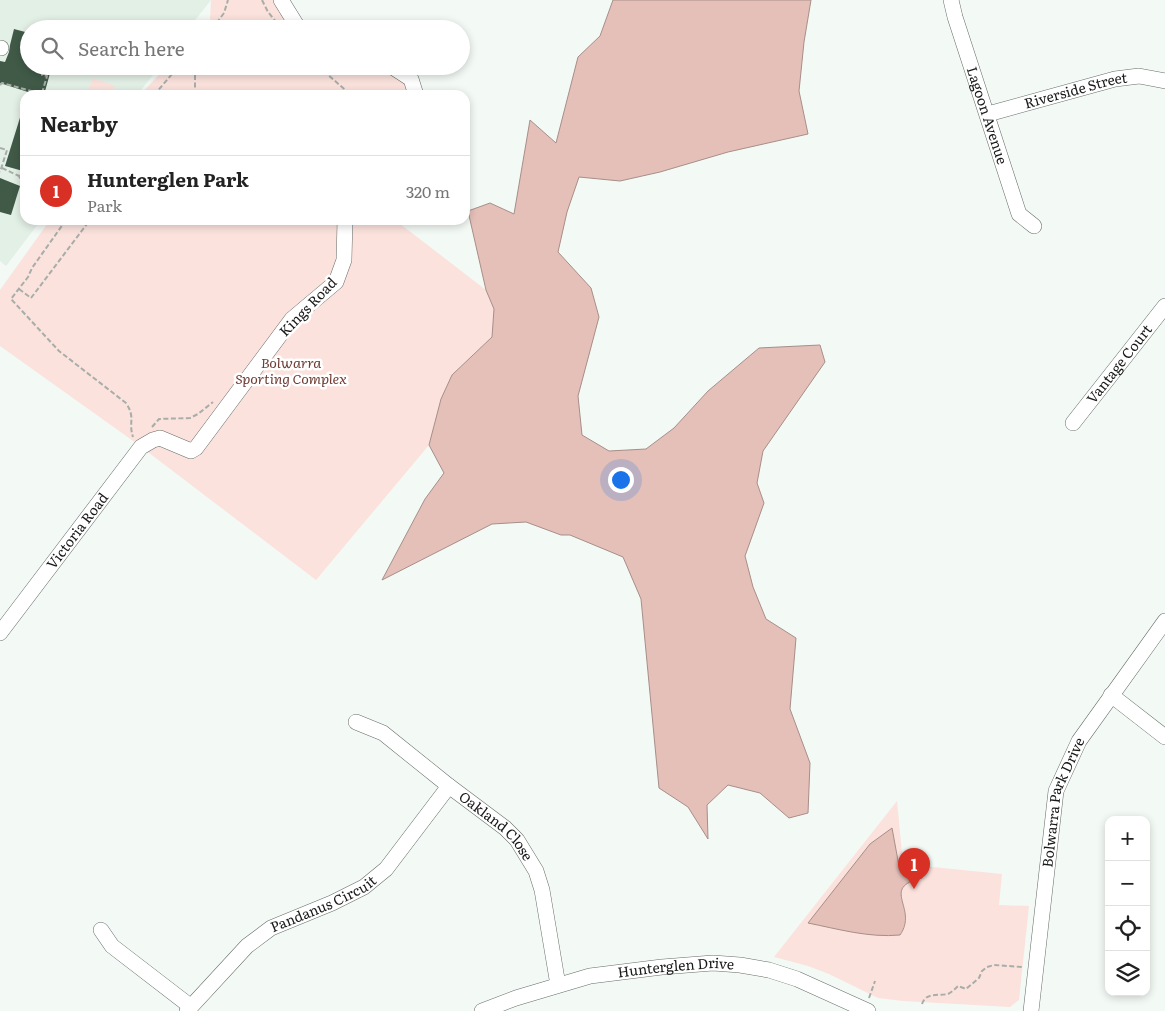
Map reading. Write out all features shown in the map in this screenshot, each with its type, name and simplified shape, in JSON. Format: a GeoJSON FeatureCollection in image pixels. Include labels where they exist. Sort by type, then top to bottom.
{"type":"FeatureCollection","features":[{"type":"Feature","properties":{"kind":"street"},"geometry":{"type":"LineString","coordinates":[[281,0],[293,20]]}},
{"type":"Feature","properties":{"kind":"street","name":"Lagoon Avenue"},"geometry":{"type":"LineString","coordinates":[[951,0],[1020,214],[1034,226]]}},
{"type":"Feature","properties":{"kind":"street"},"geometry":{"type":"LineString","coordinates":[[405,75],[411,79],[414,90]]}},
{"type":"Feature","properties":{"kind":"street","name":"Riverside Street"},"geometry":{"type":"LineString","coordinates":[[988,114],[1116,79],[1139,76],[1165,81]]}},
{"type":"Feature","properties":{"kind":"street","name":"Kings Road"},"geometry":{"type":"LineString","coordinates":[[155,433],[191,451],[196,448],[292,320],[336,282],[344,260],[345,225]]}},
{"type":"Feature","properties":{"kind":"street","name":"Vantage Court"},"geometry":{"type":"LineString","coordinates":[[1073,423],[1165,306]]}},
{"type":"Feature","properties":{"kind":"street","name":"Victoria Road"},"geometry":{"type":"LineString","coordinates":[[0,633],[141,447],[153,440],[155,433]]}},
{"type":"Feature","properties":{"kind":"street","name":"Bolwarra Park Drive"},"geometry":{"type":"LineString","coordinates":[[1031,1011],[1056,792],[1079,742],[1165,621]]}},
{"type":"Feature","properties":{"kind":"street"},"geometry":{"type":"LineString","coordinates":[[1111,695],[1165,737]]}},
{"type":"Feature","properties":{"kind":"street","name":"Oakland Close"},"geometry":{"type":"LineString","coordinates":[[356,722],[383,733],[505,828],[517,840],[536,872],[542,890],[558,985]]}},
{"type":"Feature","properties":{"kind":"street","name":"Pandanus Circuit"},"geometry":{"type":"LineString","coordinates":[[188,1009],[247,946],[271,928],[332,903],[364,887],[386,869],[449,786]]}},
{"type":"Feature","properties":{"kind":"street"},"geometry":{"type":"LineString","coordinates":[[101,930],[112,946],[188,1009]]}},
{"type":"Feature","properties":{"kind":"street","name":"Hunterglen Drive"},"geometry":{"type":"LineString","coordinates":[[482,1011],[516,998],[590,976],[713,963],[769,970],[869,1004]]}},
{"type":"Feature","properties":{"kind":"path"},"geometry":{"type":"LineString","coordinates":[[219,20],[224,13],[228,0]]}},
{"type":"Feature","properties":{"kind":"path"},"geometry":{"type":"LineString","coordinates":[[262,0],[275,20]]}},
{"type":"Feature","properties":{"kind":"path"},"geometry":{"type":"LineString","coordinates":[[42,75],[47,76],[43,90]]}},
{"type":"Feature","properties":{"kind":"path"},"geometry":{"type":"LineString","coordinates":[[158,90],[171,75]]}},
{"type":"Feature","properties":{"kind":"path"},"geometry":{"type":"LineString","coordinates":[[195,75],[195,90]]}},
{"type":"Feature","properties":{"kind":"path"},"geometry":{"type":"LineString","coordinates":[[328,75],[345,90]]}},
{"type":"Feature","properties":{"kind":"path"},"geometry":{"type":"LineString","coordinates":[[1,83],[27,90]]}},
{"type":"Feature","properties":{"kind":"path"},"geometry":{"type":"LineString","coordinates":[[0,148],[7,150],[0,172]]}},
{"type":"Feature","properties":{"kind":"path"},"geometry":{"type":"LineString","coordinates":[[2,168],[19,176]]}},
{"type":"Feature","properties":{"kind":"path"},"geometry":{"type":"LineString","coordinates":[[63,225],[11,299],[59,351],[126,403],[132,412],[132,434],[135,439]]}},
{"type":"Feature","properties":{"kind":"path"},"geometry":{"type":"LineString","coordinates":[[19,289],[30,298],[86,225]]}},
{"type":"Feature","properties":{"kind":"path"},"geometry":{"type":"LineString","coordinates":[[155,433],[159,419],[194,416],[219,398]]}},
{"type":"Feature","properties":{"kind":"path"},"geometry":{"type":"LineString","coordinates":[[922,1004],[925,998],[951,992],[958,986],[966,989],[979,978],[987,966],[1022,967]]}},
{"type":"Feature","properties":{"kind":"path"},"geometry":{"type":"LineString","coordinates":[[869,1004],[874,981]]}},
{"type":"Feature","properties":{"kind":"shaded area"},"geometry":{"type":"Polygon","coordinates":[[[0,0],[211,0],[195,20],[20,20],[20,75],[153,75],[141,90],[20,90],[20,225],[37,225],[6,266],[0,261],[0,0]]]}},
{"type":"Feature","properties":{"kind":"shaded area"},"geometry":{"type":"Polygon","coordinates":[[[613,0],[811,0],[799,91],[808,134],[728,152],[660,172],[620,181],[579,177],[567,212],[558,252],[591,288],[599,317],[578,396],[582,435],[609,451],[646,449],[674,428],[708,391],[759,348],[820,345],[825,362],[763,451],[757,483],[764,503],[745,556],[753,587],[766,619],[796,638],[790,709],[810,763],[808,813],[789,818],[760,793],[728,785],[707,805],[708,839],[688,807],[659,788],[641,599],[623,557],[570,535],[561,535],[526,522],[492,524],[382,580],[425,499],[444,473],[429,445],[441,399],[452,375],[492,337],[494,309],[486,290],[470,220],[470,210],[490,203],[514,214],[530,120],[556,143],[578,57],[600,36],[613,0]]]}},
{"type":"Feature","properties":{"kind":"shaded area"},"geometry":{"type":"Polygon","coordinates":[[[892,828],[899,866],[924,872],[922,878],[909,882],[903,887],[901,893],[905,925],[900,935],[865,934],[808,923],[870,844],[892,828]]]}},
{"type":"Feature","properties":{"kind":"green space"},"geometry":{"type":"Polygon","coordinates":[[[211,0],[281,0],[293,20],[210,20],[211,0]]]}},
{"type":"Feature","properties":{"kind":"green space"},"geometry":{"type":"Polygon","coordinates":[[[159,75],[399,75],[412,90],[145,90],[159,75]]]}},
{"type":"Feature","properties":{"kind":"green space"},"geometry":{"type":"Polygon","coordinates":[[[93,78],[115,86],[113,90],[88,90],[93,78]]]}},
{"type":"Feature","properties":{"kind":"green space","name":"Bolwarra Sporting Complex"},"geometry":{"type":"Polygon","coordinates":[[[46,225],[402,225],[486,290],[494,309],[492,337],[452,375],[441,399],[429,445],[316,580],[136,443],[0,346],[0,290],[46,225]]]}},
{"type":"Feature","properties":{"kind":"green space"},"geometry":{"type":"Polygon","coordinates":[[[897,801],[903,864],[1002,874],[999,905],[1029,906],[1019,1000],[1010,1007],[878,998],[829,974],[774,957],[897,801]]]}},
{"type":"Feature","properties":{"kind":"building"},"geometry":{"type":"Polygon","coordinates":[[[14,29],[20,31],[20,75],[50,75],[45,90],[22,90],[0,83],[0,61],[5,62],[14,29]]]}},
{"type":"Feature","properties":{"kind":"building"},"geometry":{"type":"Polygon","coordinates":[[[20,118],[20,170],[5,166],[20,118]]]}},
{"type":"Feature","properties":{"kind":"building"},"geometry":{"type":"Polygon","coordinates":[[[0,178],[20,186],[11,215],[0,212],[0,178]]]}},
{"type":"Feature","properties":{"kind":"place","name":"Hunterglen Park"},"geometry":{"type":"Point","coordinates":[914,889]}}]}
